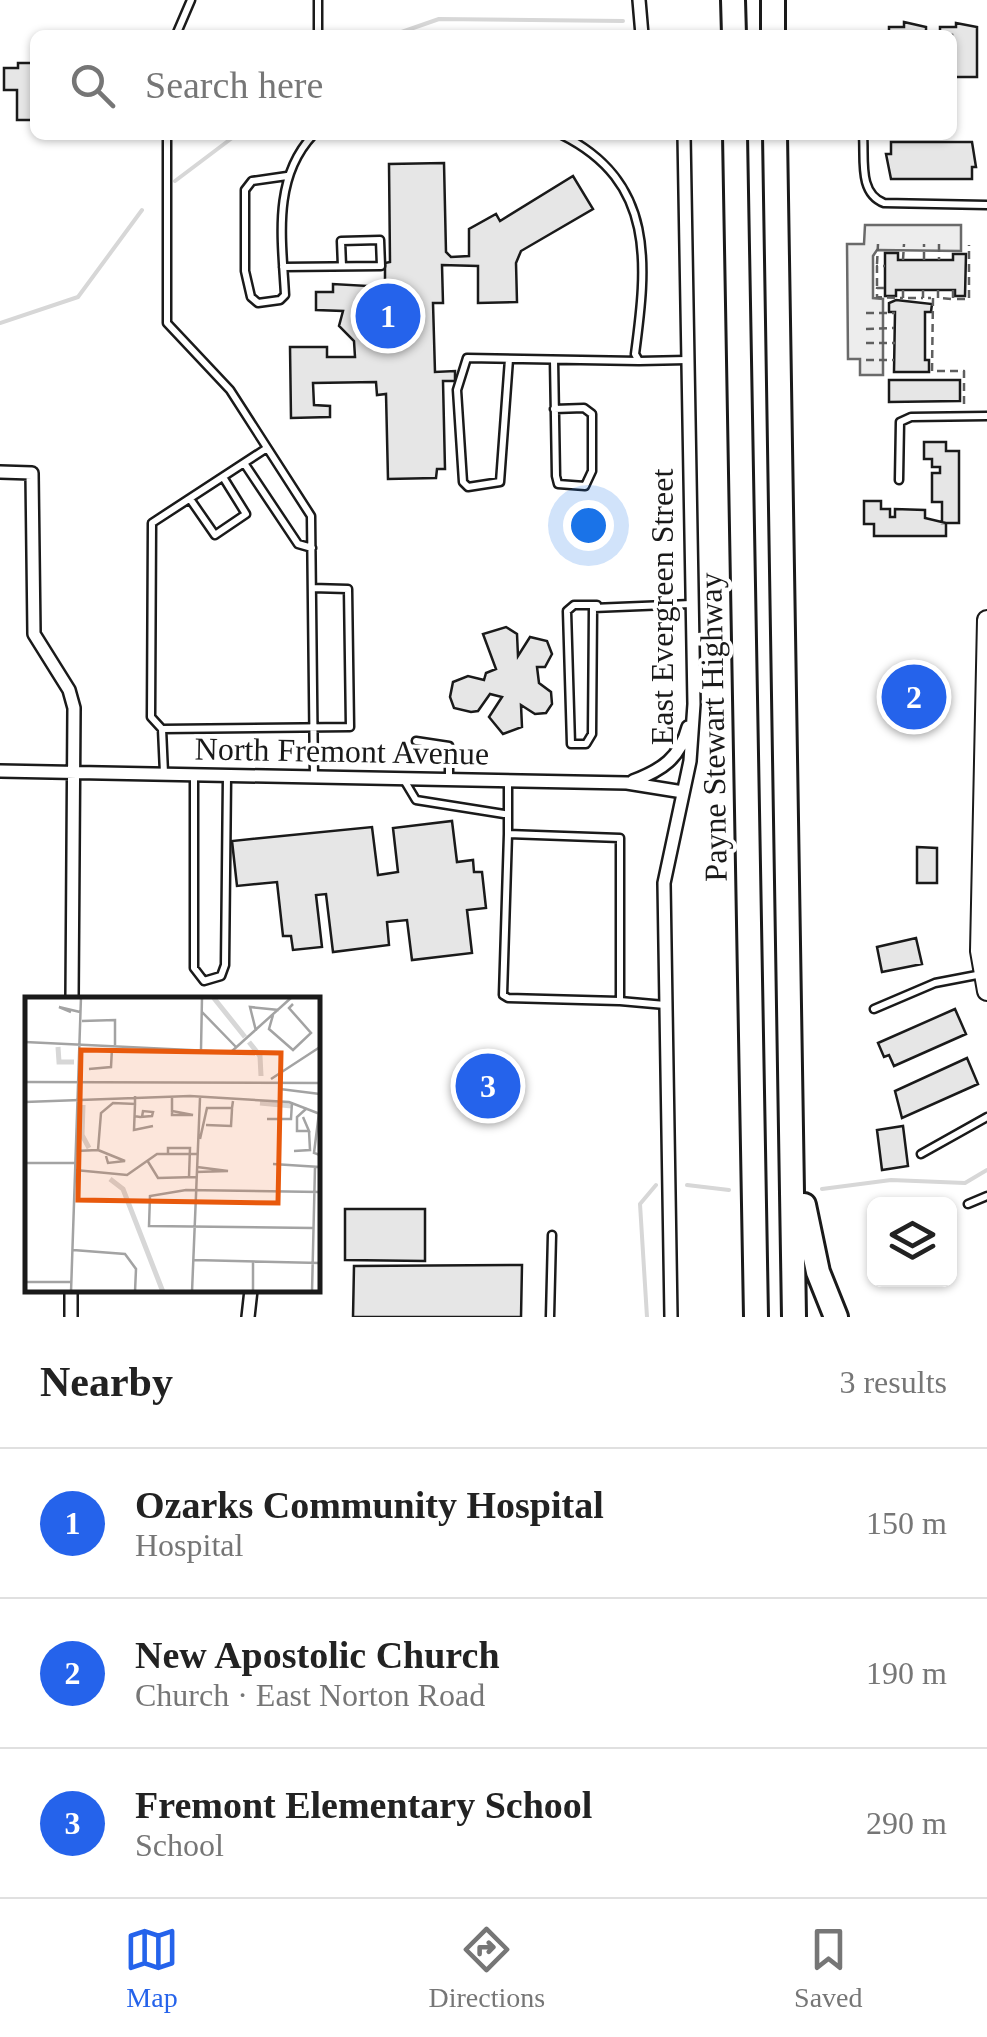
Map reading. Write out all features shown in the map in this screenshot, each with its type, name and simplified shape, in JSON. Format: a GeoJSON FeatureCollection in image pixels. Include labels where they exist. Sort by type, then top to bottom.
{"type":"FeatureCollection","features":[{"type":"Feature","properties":{"kind":"highway"},"geometry":{"type":"LineString","coordinates":[[733,0],[734,30]]}},
{"type":"Feature","properties":{"kind":"highway"},"geometry":{"type":"LineString","coordinates":[[773,0],[773,30]]}},
{"type":"Feature","properties":{"kind":"highway","name":"Payne Stewart Highway"},"geometry":{"type":"LineString","coordinates":[[736,140],[754,1317]]}},
{"type":"Feature","properties":{"kind":"highway"},"geometry":{"type":"LineString","coordinates":[[775,140],[794,1317]]}},
{"type":"Feature","properties":{"kind":"highway"},"geometry":{"type":"LineString","coordinates":[[789,1030],[807,1227],[836,1317]]}},
{"type":"Feature","properties":{"kind":"main road"},"geometry":{"type":"LineString","coordinates":[[984,976],[987,620]]}},
{"type":"Feature","properties":{"kind":"street"},"geometry":{"type":"LineString","coordinates":[[640,0],[642,30]]}},
{"type":"Feature","properties":{"kind":"street","name":"East Evergreen Street"},"geometry":{"type":"LineString","coordinates":[[671,1317],[664,883],[683,792],[694,704],[684,140]]}},
{"type":"Feature","properties":{"kind":"street"},"geometry":{"type":"LineString","coordinates":[[0,472],[32,473],[34,634],[68,690],[74,708],[72,997]]}},
{"type":"Feature","properties":{"kind":"street"},"geometry":{"type":"LineString","coordinates":[[628,783],[662,768],[674,757],[684,744],[694,704]]}},
{"type":"Feature","properties":{"kind":"street","name":"North Fremont Avenue"},"geometry":{"type":"LineString","coordinates":[[0,771],[628,783],[683,792]]}},
{"type":"Feature","properties":{"kind":"street"},"geometry":{"type":"LineString","coordinates":[[70,1317],[71,1292]]}},
{"type":"Feature","properties":{"kind":"street"},"geometry":{"type":"LineString","coordinates":[[248,1317],[251,1292]]}},
{"type":"Feature","properties":{"kind":"lane"},"geometry":{"type":"LineString","coordinates":[[178,30],[192,0]]}},
{"type":"Feature","properties":{"kind":"lane"},"geometry":{"type":"LineString","coordinates":[[318,0],[318,30]]}},
{"type":"Feature","properties":{"kind":"lane"},"geometry":{"type":"LineString","coordinates":[[168,140],[167,322],[230,390],[311,516],[314,778]]}},
{"type":"Feature","properties":{"kind":"lane"},"geometry":{"type":"LineString","coordinates":[[288,176],[252,181],[245,190],[245,271],[250,296],[258,302],[280,300],[285,294],[282,195],[288,176],[291,164],[308,140]]}},
{"type":"Feature","properties":{"kind":"lane"},"geometry":{"type":"LineString","coordinates":[[570,140],[597,158],[624,188],[639,219],[644,252],[635,354],[638,361]]}},
{"type":"Feature","properties":{"kind":"lane"},"geometry":{"type":"LineString","coordinates":[[864,140],[866,189],[873,199],[884,203],[987,205]]}},
{"type":"Feature","properties":{"kind":"lane"},"geometry":{"type":"LineString","coordinates":[[284,267],[381,266],[380,240],[341,242],[342,266]]}},
{"type":"Feature","properties":{"kind":"lane"},"geometry":{"type":"LineString","coordinates":[[509,359],[502,473],[494,485],[468,486],[464,482],[457,390],[466,358],[688,360]]}},
{"type":"Feature","properties":{"kind":"lane"},"geometry":{"type":"LineString","coordinates":[[554,360],[554,409],[558,484],[584,486],[591,481],[592,414],[584,408],[554,409]]}},
{"type":"Feature","properties":{"kind":"lane"},"geometry":{"type":"LineString","coordinates":[[899,480],[900,422],[911,418],[987,416]]}},
{"type":"Feature","properties":{"kind":"lane"},"geometry":{"type":"LineString","coordinates":[[164,774],[162,730],[151,717],[152,523],[268,448]]}},
{"type":"Feature","properties":{"kind":"lane"},"geometry":{"type":"LineString","coordinates":[[244,463],[298,544],[312,548]]}},
{"type":"Feature","properties":{"kind":"lane"},"geometry":{"type":"LineString","coordinates":[[190,499],[215,536],[246,514],[223,476]]}},
{"type":"Feature","properties":{"kind":"lane"},"geometry":{"type":"LineString","coordinates":[[162,730],[350,727],[348,589],[312,588]]}},
{"type":"Feature","properties":{"kind":"lane"},"geometry":{"type":"LineString","coordinates":[[596,605],[592,613],[592,734],[586,744],[571,744],[566,611],[574,605],[692,604]]}},
{"type":"Feature","properties":{"kind":"lane"},"geometry":{"type":"LineString","coordinates":[[416,741],[449,746],[449,781]]}},
{"type":"Feature","properties":{"kind":"lane"},"geometry":{"type":"LineString","coordinates":[[194,775],[194,968],[204,981],[221,976],[225,965],[226,776]]}},
{"type":"Feature","properties":{"kind":"lane"},"geometry":{"type":"LineString","coordinates":[[404,780],[416,800],[504,814]]}},
{"type":"Feature","properties":{"kind":"lane"},"geometry":{"type":"LineString","coordinates":[[508,782],[504,814],[508,834],[503,994],[508,998],[666,1005]]}},
{"type":"Feature","properties":{"kind":"lane"},"geometry":{"type":"LineString","coordinates":[[508,834],[608,834],[620,838],[620,1002]]}},
{"type":"Feature","properties":{"kind":"lane"},"geometry":{"type":"LineString","coordinates":[[874,1009],[934,983],[984,976]]}},
{"type":"Feature","properties":{"kind":"lane"},"geometry":{"type":"LineString","coordinates":[[921,1154],[987,1117]]}},
{"type":"Feature","properties":{"kind":"lane"},"geometry":{"type":"LineString","coordinates":[[968,1204],[987,1196]]}},
{"type":"Feature","properties":{"kind":"lane"},"geometry":{"type":"LineString","coordinates":[[550,1317],[552,1234]]}},
{"type":"Feature","properties":{"kind":"path"},"geometry":{"type":"LineString","coordinates":[[878,244],[877,297],[969,299],[970,244]]}},
{"type":"Feature","properties":{"kind":"path"},"geometry":{"type":"LineString","coordinates":[[904,244],[904,260]]}},
{"type":"Feature","properties":{"kind":"path"},"geometry":{"type":"LineString","coordinates":[[924,244],[924,260]]}},
{"type":"Feature","properties":{"kind":"path"},"geometry":{"type":"LineString","coordinates":[[939,244],[939,260]]}},
{"type":"Feature","properties":{"kind":"path"},"geometry":{"type":"LineString","coordinates":[[878,266],[884,266]]}},
{"type":"Feature","properties":{"kind":"path"},"geometry":{"type":"LineString","coordinates":[[878,288],[884,288]]}},
{"type":"Feature","properties":{"kind":"path"},"geometry":{"type":"LineString","coordinates":[[903,290],[903,298]]}},
{"type":"Feature","properties":{"kind":"path"},"geometry":{"type":"LineString","coordinates":[[923,290],[923,298]]}},
{"type":"Feature","properties":{"kind":"path"},"geometry":{"type":"LineString","coordinates":[[938,290],[933,314],[932,371],[964,371],[964,416]]}},
{"type":"Feature","properties":{"kind":"path"},"geometry":{"type":"LineString","coordinates":[[953,298],[954,290]]}},
{"type":"Feature","properties":{"kind":"path"},"geometry":{"type":"LineString","coordinates":[[866,313],[895,313]]}},
{"type":"Feature","properties":{"kind":"path"},"geometry":{"type":"LineString","coordinates":[[925,314],[933,314]]}},
{"type":"Feature","properties":{"kind":"path"},"geometry":{"type":"LineString","coordinates":[[866,329],[894,328]]}},
{"type":"Feature","properties":{"kind":"path"},"geometry":{"type":"LineString","coordinates":[[924,329],[933,329]]}},
{"type":"Feature","properties":{"kind":"path"},"geometry":{"type":"LineString","coordinates":[[866,344],[894,343]]}},
{"type":"Feature","properties":{"kind":"path"},"geometry":{"type":"LineString","coordinates":[[925,344],[933,344]]}},
{"type":"Feature","properties":{"kind":"path"},"geometry":{"type":"LineString","coordinates":[[866,360],[894,360]]}},
{"type":"Feature","properties":{"kind":"shaded area"},"geometry":{"type":"Polygon","coordinates":[[[865,225],[961,225],[961,251],[877,250],[873,256],[873,298],[883,299],[883,375],[860,375],[860,359],[848,359],[847,244],[864,244],[865,225]]]}},
{"type":"Feature","properties":{"kind":"building"},"geometry":{"type":"Polygon","coordinates":[[[904,22],[926,30],[889,30],[904,27],[904,22]]]}},
{"type":"Feature","properties":{"kind":"building"},"geometry":{"type":"Polygon","coordinates":[[[956,23],[977,27],[977,77],[957,77],[957,30],[940,30],[956,27],[956,23]]]}},
{"type":"Feature","properties":{"kind":"building"},"geometry":{"type":"Polygon","coordinates":[[[18,63],[30,63],[30,120],[17,120],[17,90],[4,90],[4,68],[18,68],[18,63]]]}},
{"type":"Feature","properties":{"kind":"building"},"geometry":{"type":"Polygon","coordinates":[[[891,142],[972,142],[976,167],[972,167],[972,179],[891,179],[886,154],[891,154],[891,142]]]}},
{"type":"Feature","properties":{"kind":"building"},"geometry":{"type":"Polygon","coordinates":[[[444,163],[446,252],[451,257],[469,256],[469,229],[496,214],[500,221],[573,176],[593,209],[521,251],[516,263],[517,302],[478,303],[478,266],[442,265],[443,303],[433,303],[435,372],[455,371],[455,381],[443,381],[445,469],[437,469],[436,478],[388,479],[386,394],[377,395],[376,382],[313,383],[314,405],[330,406],[330,417],[291,418],[290,347],[327,347],[327,357],[355,357],[354,341],[339,326],[343,311],[316,310],[316,292],[333,292],[333,284],[385,287],[385,263],[390,262],[389,164],[444,163]]]}},
{"type":"Feature","properties":{"kind":"building"},"geometry":{"type":"Polygon","coordinates":[[[885,253],[898,253],[898,260],[953,260],[953,254],[966,254],[965,296],[955,296],[955,290],[896,290],[896,296],[885,296],[885,253]]]}},
{"type":"Feature","properties":{"kind":"building"},"geometry":{"type":"Polygon","coordinates":[[[896,300],[932,304],[931,312],[925,312],[925,360],[929,360],[929,372],[894,372],[895,312],[889,312],[889,303],[896,300]]]}},
{"type":"Feature","properties":{"kind":"building"},"geometry":{"type":"Polygon","coordinates":[[[889,380],[960,380],[960,401],[889,402],[889,380]]]}},
{"type":"Feature","properties":{"kind":"building"},"geometry":{"type":"Polygon","coordinates":[[[924,442],[946,442],[946,451],[959,451],[959,523],[942,523],[942,502],[932,502],[932,473],[940,473],[940,467],[932,467],[932,459],[924,459],[924,442]]]}},
{"type":"Feature","properties":{"kind":"building"},"geometry":{"type":"Polygon","coordinates":[[[864,501],[881,501],[881,509],[890,509],[890,517],[895,517],[895,509],[925,510],[925,518],[946,523],[946,536],[874,536],[874,524],[864,524],[864,501]]]}},
{"type":"Feature","properties":{"kind":"building"},"geometry":{"type":"Polygon","coordinates":[[[506,627],[517,634],[518,656],[530,637],[547,641],[552,654],[545,667],[537,667],[539,683],[551,692],[552,704],[546,713],[535,714],[521,705],[522,727],[503,734],[489,717],[502,697],[490,694],[478,711],[471,712],[454,708],[450,697],[453,682],[468,676],[484,680],[486,673],[496,669],[483,634],[506,627]]]}},
{"type":"Feature","properties":{"kind":"building"},"geometry":{"type":"Polygon","coordinates":[[[452,821],[457,862],[473,860],[474,872],[482,872],[486,908],[467,910],[472,953],[412,960],[407,920],[387,922],[389,945],[333,952],[326,894],[316,895],[322,947],[293,950],[291,936],[283,936],[277,882],[237,886],[232,841],[372,827],[378,875],[398,872],[393,828],[452,821]]]}},
{"type":"Feature","properties":{"kind":"building"},"geometry":{"type":"Polygon","coordinates":[[[917,847],[937,848],[937,883],[917,883],[917,847]]]}},
{"type":"Feature","properties":{"kind":"building"},"geometry":{"type":"Polygon","coordinates":[[[916,938],[922,964],[882,972],[877,947],[916,938]]]}},
{"type":"Feature","properties":{"kind":"building"},"geometry":{"type":"Polygon","coordinates":[[[955,1009],[966,1034],[894,1066],[889,1055],[884,1057],[878,1043],[955,1009]]]}},
{"type":"Feature","properties":{"kind":"building"},"geometry":{"type":"Polygon","coordinates":[[[967,1058],[978,1084],[902,1118],[895,1091],[967,1058]]]}},
{"type":"Feature","properties":{"kind":"building"},"geometry":{"type":"Polygon","coordinates":[[[903,1126],[908,1166],[882,1170],[877,1130],[903,1126]]]}},
{"type":"Feature","properties":{"kind":"building"},"geometry":{"type":"Polygon","coordinates":[[[345,1209],[425,1209],[425,1261],[345,1260],[345,1209]]]}},
{"type":"Feature","properties":{"kind":"building"},"geometry":{"type":"Polygon","coordinates":[[[522,1265],[521,1317],[353,1317],[354,1266],[522,1265]]]}},
{"type":"Feature","properties":{"kind":"waterway"},"geometry":{"type":"LineString","coordinates":[[407,30],[439,19],[623,21]]}},
{"type":"Feature","properties":{"kind":"waterway"},"geometry":{"type":"LineString","coordinates":[[175,181],[229,140]]}},
{"type":"Feature","properties":{"kind":"waterway"},"geometry":{"type":"LineString","coordinates":[[0,323],[78,297],[142,210]]}},
{"type":"Feature","properties":{"kind":"waterway"},"geometry":{"type":"LineString","coordinates":[[822,1189],[891,1180],[965,1183],[987,1170]]}},
{"type":"Feature","properties":{"kind":"waterway"},"geometry":{"type":"LineString","coordinates":[[647,1317],[640,1204],[656,1185]]}},
{"type":"Feature","properties":{"kind":"waterway"},"geometry":{"type":"LineString","coordinates":[[687,1185],[729,1190]]}},
{"type":"Feature","properties":{"kind":"place","name":"Ozarks Community Hospital"},"geometry":{"type":"Point","coordinates":[388,316]}},
{"type":"Feature","properties":{"kind":"place","name":"New Apostolic Church"},"geometry":{"type":"Point","coordinates":[914,697]}},
{"type":"Feature","properties":{"kind":"place","name":"Fremont Elementary School"},"geometry":{"type":"Point","coordinates":[488,1086]}}]}
